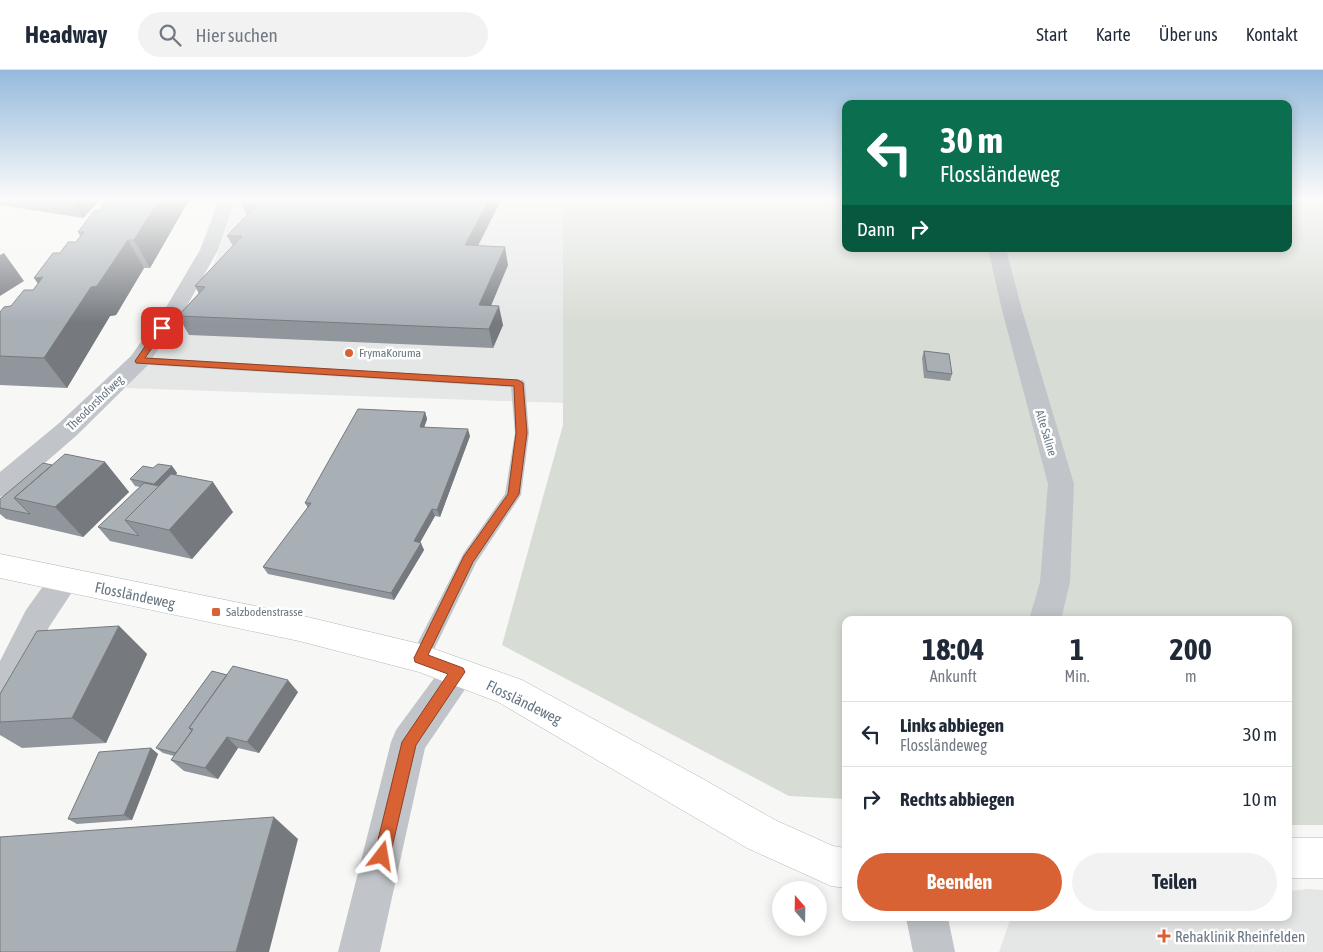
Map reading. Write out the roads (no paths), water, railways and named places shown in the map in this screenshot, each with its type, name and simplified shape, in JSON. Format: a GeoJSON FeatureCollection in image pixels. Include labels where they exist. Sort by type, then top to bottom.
{"type":"FeatureCollection","features":[{"type":"Feature","properties":{"kind":"street","name":"Theodorshofweg"},"geometry":{"type":"LineString","coordinates":[[0,487],[67,430],[139,361],[178,304],[210,250],[213,241]]}},
{"type":"Feature","properties":{"kind":"street","name":"Alte Saline"},"geometry":{"type":"LineString","coordinates":[[998,252],[1022,347],[1061,484],[1055,582],[1046,616]]}},
{"type":"Feature","properties":{"kind":"street","name":"Flossländeweg"},"geometry":{"type":"LineString","coordinates":[[0,566],[299,628],[420,658],[510,691],[761,834],[831,866],[842,867]]}},
{"type":"Feature","properties":{"kind":"street"},"geometry":{"type":"LineString","coordinates":[[0,696],[38,619],[65,580]]}},
{"type":"Feature","properties":{"kind":"street"},"geometry":{"type":"LineString","coordinates":[[359,952],[409,742],[458,672]]}},
{"type":"Feature","properties":{"kind":"street"},"geometry":{"type":"LineString","coordinates":[[1292,858],[1323,858]]}},
{"type":"Feature","properties":{"kind":"street"},"geometry":{"type":"LineString","coordinates":[[928,921],[934,952]]}},
{"type":"Feature","properties":{"kind":"lane"},"geometry":{"type":"LineString","coordinates":[[139,361],[518,383],[522,433],[513,494],[469,559],[420,658]]}},
{"type":"Feature","properties":{"kind":"place","name":"FrymaKoruma"},"geometry":{"type":"Point","coordinates":[349,353]}},
{"type":"Feature","properties":{"kind":"place","name":"Salzbodenstrasse"},"geometry":{"type":"Point","coordinates":[216,612]}},
{"type":"Feature","properties":{"kind":"place","name":"Rehaklinik Rheinfelden"},"geometry":{"type":"Point","coordinates":[1164,936]}}]}
